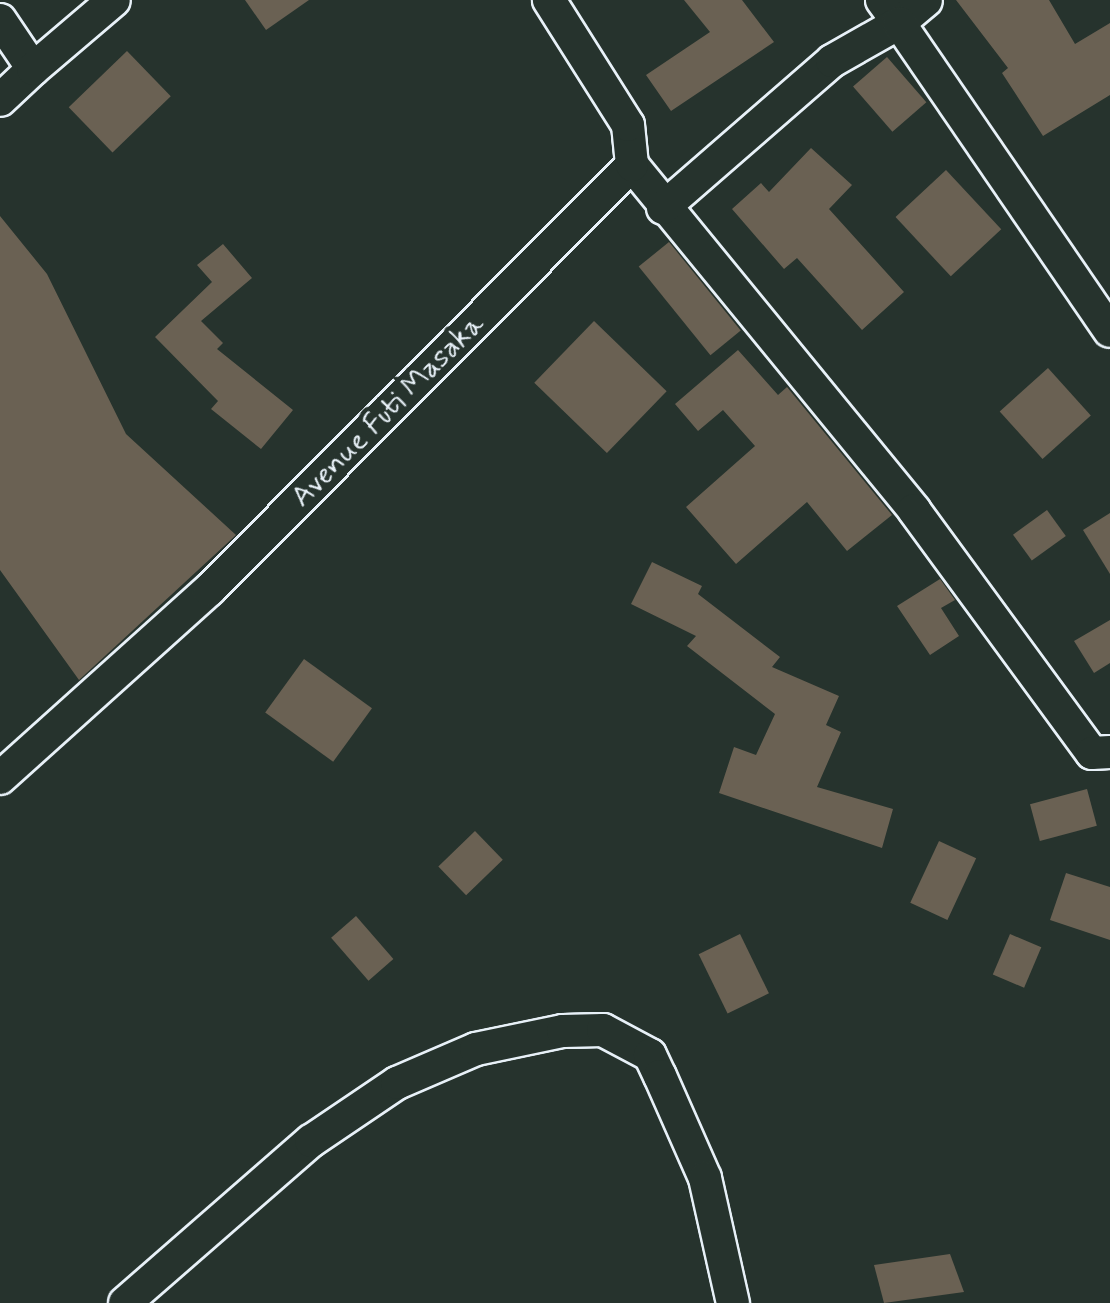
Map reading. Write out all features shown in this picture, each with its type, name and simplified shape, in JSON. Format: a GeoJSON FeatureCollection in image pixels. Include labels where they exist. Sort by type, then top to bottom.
{"type":"FeatureCollection","features":[{"type":"Feature","properties":{"kind":"street"},"geometry":{"type":"LineString","coordinates":[[0,100],[114,0]]}},
{"type":"Feature","properties":{"kind":"street"},"geometry":{"type":"LineString","coordinates":[[549,0],[628,126],[632,165],[662,208],[914,510],[1092,753],[1110,752]]}},
{"type":"Feature","properties":{"kind":"street"},"geometry":{"type":"LineString","coordinates":[[662,208],[891,12],[926,0]]}},
{"type":"Feature","properties":{"kind":"street"},"geometry":{"type":"LineString","coordinates":[[891,12],[1110,332]]}},
{"type":"Feature","properties":{"kind":"street"},"geometry":{"type":"LineString","coordinates":[[0,20],[33,69]]}},
{"type":"Feature","properties":{"kind":"street","name":"Avenue Futi Masaka"},"geometry":{"type":"LineString","coordinates":[[0,778],[209,590],[632,165]]}},
{"type":"Feature","properties":{"kind":"street"},"geometry":{"type":"LineString","coordinates":[[125,1303],[311,1141],[396,1083],[476,1049],[563,1031],[603,1030],[629,1040],[655,1066],[705,1178],[733,1303]]}},
{"type":"Feature","properties":{"kind":"building"},"geometry":{"type":"Polygon","coordinates":[[[245,0],[309,0],[266,30],[245,0]]]}},
{"type":"Feature","properties":{"kind":"building"},"geometry":{"type":"Polygon","coordinates":[[[684,0],[742,0],[774,42],[671,111],[646,75],[710,32],[684,0]]]}},
{"type":"Feature","properties":{"kind":"building"},"geometry":{"type":"Polygon","coordinates":[[[956,0],[1049,0],[1075,44],[1110,23],[1110,95],[1043,136],[1002,73],[1008,68],[956,0]]]}},
{"type":"Feature","properties":{"kind":"building"},"geometry":{"type":"Polygon","coordinates":[[[127,51],[171,96],[112,153],[69,107],[127,51]]]}},
{"type":"Feature","properties":{"kind":"building"},"geometry":{"type":"Polygon","coordinates":[[[887,57],[926,102],[892,132],[853,87],[887,57]]]}},
{"type":"Feature","properties":{"kind":"building"},"geometry":{"type":"Polygon","coordinates":[[[811,148],[852,185],[829,209],[904,292],[862,330],[797,258],[784,269],[732,209],[761,183],[769,192],[811,148]]]}},
{"type":"Feature","properties":{"kind":"building"},"geometry":{"type":"Polygon","coordinates":[[[946,170],[1001,229],[951,276],[896,217],[946,170]]]}},
{"type":"Feature","properties":{"kind":"building"},"geometry":{"type":"Polygon","coordinates":[[[0,216],[47,274],[126,434],[236,535],[79,680],[0,570],[0,216]]]}},
{"type":"Feature","properties":{"kind":"building"},"geometry":{"type":"Polygon","coordinates":[[[669,242],[741,331],[710,355],[639,267],[669,242]]]}},
{"type":"Feature","properties":{"kind":"building"},"geometry":{"type":"Polygon","coordinates":[[[223,244],[252,278],[201,321],[223,343],[217,349],[293,410],[261,449],[211,409],[218,401],[155,337],[212,282],[197,265],[223,244]]]}},
{"type":"Feature","properties":{"kind":"building"},"geometry":{"type":"Polygon","coordinates":[[[594,321],[667,391],[607,453],[534,383],[594,321]]]}},
{"type":"Feature","properties":{"kind":"building"},"geometry":{"type":"Polygon","coordinates":[[[738,350],[778,395],[787,387],[892,515],[847,551],[807,502],[736,564],[686,507],[755,446],[723,410],[698,431],[675,404],[738,350]]]}},
{"type":"Feature","properties":{"kind":"building"},"geometry":{"type":"Polygon","coordinates":[[[1048,368],[1091,416],[1043,459],[1000,411],[1048,368]]]}},
{"type":"Feature","properties":{"kind":"building"},"geometry":{"type":"Polygon","coordinates":[[[1047,510],[1066,536],[1032,561],[1013,535],[1047,510]]]}},
{"type":"Feature","properties":{"kind":"building"},"geometry":{"type":"Polygon","coordinates":[[[1110,513],[1110,574],[1083,530],[1110,513]]]}},
{"type":"Feature","properties":{"kind":"building"},"geometry":{"type":"Polygon","coordinates":[[[652,562],[702,586],[698,594],[780,657],[772,667],[839,696],[826,725],[841,732],[817,787],[893,809],[882,848],[719,793],[734,747],[756,755],[775,714],[687,646],[696,636],[631,604],[652,562]]]}},
{"type":"Feature","properties":{"kind":"building"},"geometry":{"type":"Polygon","coordinates":[[[940,579],[955,600],[941,608],[959,636],[930,655],[897,606],[940,579]]]}},
{"type":"Feature","properties":{"kind":"building"},"geometry":{"type":"Polygon","coordinates":[[[1110,620],[1110,663],[1094,673],[1074,641],[1110,620]]]}},
{"type":"Feature","properties":{"kind":"building"},"geometry":{"type":"Polygon","coordinates":[[[304,659],[372,708],[333,762],[265,712],[304,659]]]}},
{"type":"Feature","properties":{"kind":"building"},"geometry":{"type":"Polygon","coordinates":[[[1087,789],[1097,826],[1040,841],[1030,804],[1087,789]]]}},
{"type":"Feature","properties":{"kind":"building"},"geometry":{"type":"Polygon","coordinates":[[[475,831],[503,860],[466,895],[438,866],[475,831]]]}},
{"type":"Feature","properties":{"kind":"building"},"geometry":{"type":"Polygon","coordinates":[[[939,841],[976,858],[947,920],[910,903],[939,841]]]}},
{"type":"Feature","properties":{"kind":"building"},"geometry":{"type":"Polygon","coordinates":[[[1066,873],[1110,887],[1110,940],[1050,920],[1066,873]]]}},
{"type":"Feature","properties":{"kind":"building"},"geometry":{"type":"Polygon","coordinates":[[[356,916],[393,959],[368,981],[331,938],[356,916]]]}},
{"type":"Feature","properties":{"kind":"building"},"geometry":{"type":"Polygon","coordinates":[[[740,934],[769,993],[728,1013],[699,954],[740,934]]]}},
{"type":"Feature","properties":{"kind":"building"},"geometry":{"type":"Polygon","coordinates":[[[1010,934],[1041,947],[1024,988],[993,975],[1010,934]]]}},
{"type":"Feature","properties":{"kind":"building"},"geometry":{"type":"Polygon","coordinates":[[[950,1254],[964,1292],[884,1303],[874,1265],[950,1254]]]}}]}
